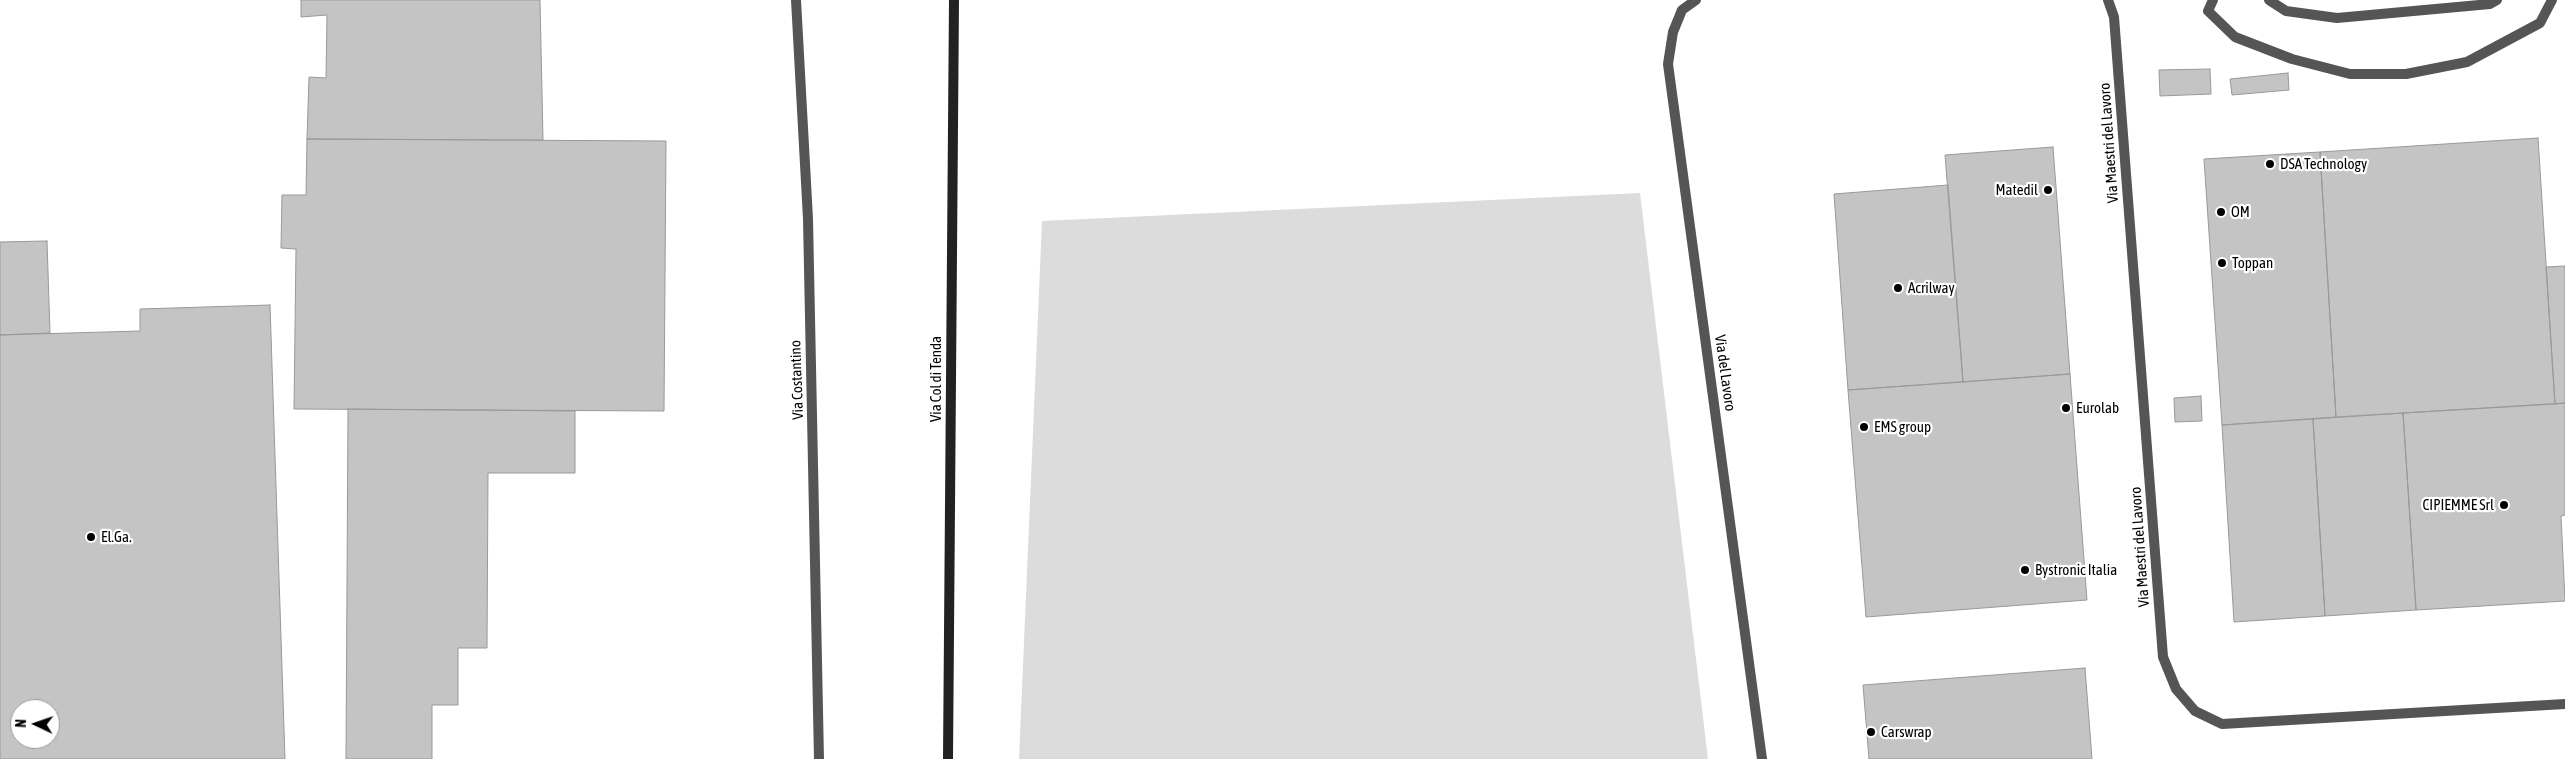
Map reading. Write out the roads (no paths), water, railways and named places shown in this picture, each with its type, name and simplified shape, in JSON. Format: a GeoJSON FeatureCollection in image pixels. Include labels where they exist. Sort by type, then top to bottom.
{"type":"FeatureCollection","features":[{"type":"Feature","properties":{"kind":"main road","name":"Via Col di Tenda"},"geometry":{"type":"LineString","coordinates":[[948,759],[954,0]]}},
{"type":"Feature","properties":{"kind":"street","name":"Via Costantino"},"geometry":{"type":"LineString","coordinates":[[796,0],[808,219],[819,759]]}},
{"type":"Feature","properties":{"kind":"street","name":"Via del Lavoro"},"geometry":{"type":"LineString","coordinates":[[1696,0],[1682,10],[1673,32],[1668,64],[1762,759]]}},
{"type":"Feature","properties":{"kind":"street","name":"Via Maestri del Lavoro"},"geometry":{"type":"LineString","coordinates":[[2108,0],[2114,17],[2163,657],[2176,689],[2195,711],[2222,724],[2565,704]]}},
{"type":"Feature","properties":{"kind":"street"},"geometry":{"type":"LineString","coordinates":[[2213,0],[2208,10],[2235,38],[2292,59],[2350,74],[2406,74],[2468,62],[2540,23],[2552,0]]}},
{"type":"Feature","properties":{"kind":"street"},"geometry":{"type":"LineString","coordinates":[[2268,0],[2286,11],[2337,18],[2490,4],[2496,0]]}},
{"type":"Feature","properties":{"kind":"place","name":"DSA Technology"},"geometry":{"type":"Point","coordinates":[2270,164]}},
{"type":"Feature","properties":{"kind":"place","name":"Matedil"},"geometry":{"type":"Point","coordinates":[2048,190]}},
{"type":"Feature","properties":{"kind":"place","name":"OM"},"geometry":{"type":"Point","coordinates":[2221,212]}},
{"type":"Feature","properties":{"kind":"place","name":"Toppan"},"geometry":{"type":"Point","coordinates":[2222,263]}},
{"type":"Feature","properties":{"kind":"place","name":"Acrilway"},"geometry":{"type":"Point","coordinates":[1898,288]}},
{"type":"Feature","properties":{"kind":"place","name":"Eurolab"},"geometry":{"type":"Point","coordinates":[2066,408]}},
{"type":"Feature","properties":{"kind":"place","name":"EMS group"},"geometry":{"type":"Point","coordinates":[1864,427]}},
{"type":"Feature","properties":{"kind":"place","name":"CIPIEMME Srl"},"geometry":{"type":"Point","coordinates":[2504,505]}},
{"type":"Feature","properties":{"kind":"place","name":"El.Ga."},"geometry":{"type":"Point","coordinates":[91,537]}},
{"type":"Feature","properties":{"kind":"place","name":"Bystronic Italia"},"geometry":{"type":"Point","coordinates":[2025,570]}},
{"type":"Feature","properties":{"kind":"place","name":"Carswrap"},"geometry":{"type":"Point","coordinates":[1871,732]}}]}
